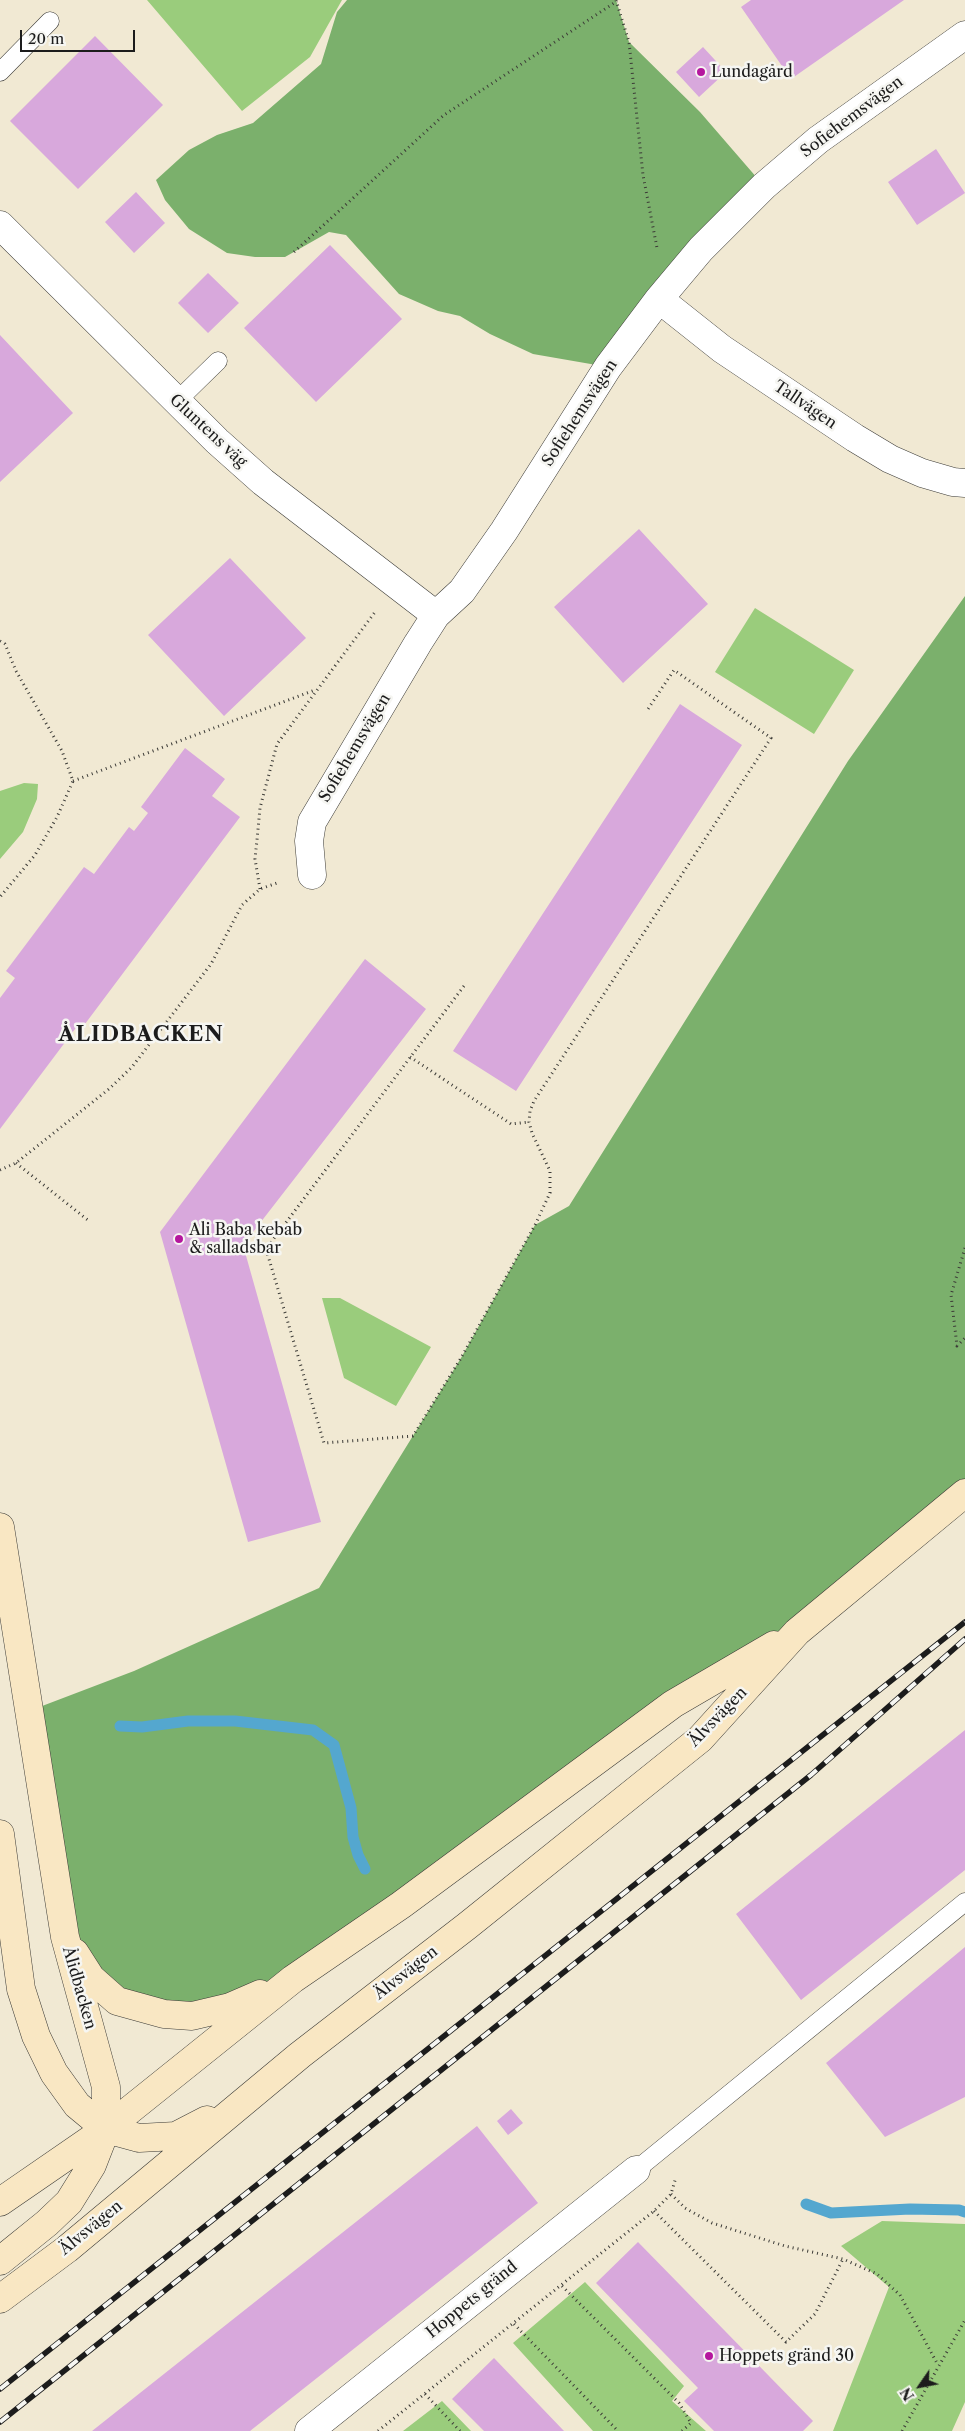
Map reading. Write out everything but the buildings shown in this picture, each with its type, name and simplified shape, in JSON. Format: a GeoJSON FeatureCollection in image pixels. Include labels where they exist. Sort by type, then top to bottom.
{"type":"FeatureCollection","features":[{"type":"Feature","properties":{"kind":"main road","name":"Älvsvägen"},"geometry":{"type":"LineString","coordinates":[[0,2299],[67,2249],[300,2055],[467,1926],[700,1739],[797,1632],[965,1493]]}},
{"type":"Feature","properties":{"kind":"main road","name":"Ålidbacken"},"geometry":{"type":"LineString","coordinates":[[0,1527],[65,1937],[106,2087],[106,2129]]}},
{"type":"Feature","properties":{"kind":"main road","name":"Älvsvägen"},"geometry":{"type":"LineString","coordinates":[[0,2202],[106,2129],[293,1979],[401,1905],[673,1704],[797,1632]]}},
{"type":"Feature","properties":{"kind":"main road"},"geometry":{"type":"LineString","coordinates":[[0,1834],[21,1989],[36,2036],[54,2073],[77,2105],[106,2129],[139,2138],[176,2136],[248,2099]]}},
{"type":"Feature","properties":{"kind":"main road"},"geometry":{"type":"LineString","coordinates":[[65,1937],[91,1978],[117,2001],[164,2014],[192,2016],[230,2007],[293,1979]]}},
{"type":"Feature","properties":{"kind":"main road"},"geometry":{"type":"LineString","coordinates":[[0,2261],[47,2223],[69,2202],[92,2165],[106,2129]]}},
{"type":"Feature","properties":{"kind":"street","name":"Sofiehemsvägen"},"geometry":{"type":"LineString","coordinates":[[312,875],[309,841],[312,822],[436,615],[462,591],[504,531],[608,367],[659,300],[701,249],[764,186],[818,140],[965,35]]}},
{"type":"Feature","properties":{"kind":"street","name":"Gluntens väg"},"geometry":{"type":"LineString","coordinates":[[0,225],[217,441],[263,482],[436,615]]}},
{"type":"Feature","properties":{"kind":"street","name":"Tallvägen"},"geometry":{"type":"LineString","coordinates":[[659,300],[722,349],[855,438],[890,459],[922,473],[953,482],[965,483]]}},
{"type":"Feature","properties":{"kind":"street","name":"Hoppets gränd"},"geometry":{"type":"LineString","coordinates":[[309,2431],[636,2170]]}},
{"type":"Feature","properties":{"kind":"lane"},"geometry":{"type":"LineString","coordinates":[[0,72],[50,21]]}},
{"type":"Feature","properties":{"kind":"lane"},"geometry":{"type":"LineString","coordinates":[[176,402],[218,361]]}},
{"type":"Feature","properties":{"kind":"lane"},"geometry":{"type":"LineString","coordinates":[[636,2170],[965,1902]]}},
{"type":"Feature","properties":{"kind":"path"},"geometry":{"type":"LineString","coordinates":[[294,252],[444,115],[617,1],[629,42],[643,175],[658,255]]}},
{"type":"Feature","properties":{"kind":"path"},"geometry":{"type":"LineString","coordinates":[[0,1170],[16,1163],[109,1089],[132,1067],[211,964],[242,905],[260,889],[255,859],[260,808],[276,744],[395,584]]}},
{"type":"Feature","properties":{"kind":"path"},"geometry":{"type":"LineString","coordinates":[[0,641],[5,644],[16,671],[62,751],[73,781],[57,817],[35,855],[0,897]]}},
{"type":"Feature","properties":{"kind":"path"},"geometry":{"type":"LineString","coordinates":[[464,986],[266,1249],[324,1443],[413,1436],[461,1358],[535,1225],[550,1193],[552,1182],[550,1171],[532,1133],[529,1122],[530,1111],[534,1101],[771,738],[674,670],[648,709]]}},
{"type":"Feature","properties":{"kind":"path"},"geometry":{"type":"LineString","coordinates":[[73,781],[316,690]]}},
{"type":"Feature","properties":{"kind":"path"},"geometry":{"type":"LineString","coordinates":[[410,1057],[511,1124],[529,1122]]}},
{"type":"Feature","properties":{"kind":"path"},"geometry":{"type":"LineString","coordinates":[[16,1163],[89,1221]]}},
{"type":"Feature","properties":{"kind":"path"},"geometry":{"type":"LineString","coordinates":[[965,1248],[951,1295],[956,1346],[965,1338]]}},
{"type":"Feature","properties":{"kind":"path"},"geometry":{"type":"LineString","coordinates":[[378,2431],[654,2211],[671,2194],[680,2165],[677,2137]]}},
{"type":"Feature","properties":{"kind":"path"},"geometry":{"type":"LineString","coordinates":[[671,2194],[685,2208],[712,2223],[785,2246],[843,2259],[877,2274],[900,2295],[938,2365]]}},
{"type":"Feature","properties":{"kind":"path"},"geometry":{"type":"LineString","coordinates":[[654,2211],[786,2342],[815,2314],[843,2259]]}},
{"type":"Feature","properties":{"kind":"path"},"geometry":{"type":"LineString","coordinates":[[562,2286],[679,2403],[691,2423],[682,2431]]}},
{"type":"Feature","properties":{"kind":"path"},"geometry":{"type":"LineString","coordinates":[[902,2431],[965,2320]]}},
{"type":"Feature","properties":{"kind":"path"},"geometry":{"type":"LineString","coordinates":[[514,2324],[618,2431]]}},
{"type":"Feature","properties":{"kind":"path"},"geometry":{"type":"LineString","coordinates":[[425,2394],[460,2431]]}},
{"type":"Feature","properties":{"kind":"green space"},"geometry":{"type":"Polygon","coordinates":[[[147,0],[342,0],[310,57],[242,111],[147,0]]]}},
{"type":"Feature","properties":{"kind":"green space"},"geometry":{"type":"Polygon","coordinates":[[[347,0],[616,0],[629,42],[700,112],[764,186],[608,367],[533,354],[490,334],[460,316],[438,311],[399,294],[346,235],[329,232],[285,257],[255,257],[227,253],[189,229],[165,200],[156,180],[189,150],[217,135],[253,123],[321,64],[337,12],[347,0]]]}},
{"type":"Feature","properties":{"kind":"green space"},"geometry":{"type":"Polygon","coordinates":[[[965,596],[965,1493],[797,1632],[517,1821],[230,2007],[117,2001],[65,1937],[29,1711],[134,1671],[319,1588],[461,1358],[535,1225],[569,1206],[848,761],[965,596]]]}},
{"type":"Feature","properties":{"kind":"green space"},"geometry":{"type":"Polygon","coordinates":[[[755,608],[854,670],[814,734],[715,672],[755,608]]]}},
{"type":"Feature","properties":{"kind":"green space"},"geometry":{"type":"Polygon","coordinates":[[[24,783],[38,784],[37,799],[23,832],[0,859],[0,791],[24,783]]]}},
{"type":"Feature","properties":{"kind":"green space"},"geometry":{"type":"Polygon","coordinates":[[[322,1298],[340,1298],[431,1347],[396,1406],[344,1378],[322,1298]]]}},
{"type":"Feature","properties":{"kind":"green space"},"geometry":{"type":"Polygon","coordinates":[[[882,2221],[965,2224],[965,2402],[952,2431],[833,2431],[889,2287],[841,2246],[882,2221]]]}},
{"type":"Feature","properties":{"kind":"green space"},"geometry":{"type":"Polygon","coordinates":[[[585,2282],[684,2386],[672,2401],[706,2431],[593,2431],[513,2343],[585,2282]]]}},
{"type":"Feature","properties":{"kind":"green space"},"geometry":{"type":"Polygon","coordinates":[[[442,2401],[471,2431],[403,2431],[442,2401]]]}},
{"type":"Feature","properties":{"kind":"waterway"},"geometry":{"type":"LineString","coordinates":[[120,1726],[142,1727],[188,1721],[235,1721],[313,1730],[334,1745],[351,1808],[353,1837],[358,1855],[365,1869]]}},
{"type":"Feature","properties":{"kind":"waterway"},"geometry":{"type":"LineString","coordinates":[[806,2204],[831,2213],[910,2209],[959,2210],[965,2212]]}},
{"type":"Feature","properties":{"kind":"railway"},"geometry":{"type":"LineString","coordinates":[[0,2389],[965,1622]]}},
{"type":"Feature","properties":{"kind":"railway"},"geometry":{"type":"LineString","coordinates":[[0,2422],[811,1775],[965,1639]]}},
{"type":"Feature","properties":{"kind":"place","name":"Lundagård"},"geometry":{"type":"Point","coordinates":[701,72]}},
{"type":"Feature","properties":{"kind":"place","name":"Ali Baba kebab & salladsbar"},"geometry":{"type":"Point","coordinates":[179,1239]}},
{"type":"Feature","properties":{"kind":"place","name":"Hoppets gränd 30"},"geometry":{"type":"Point","coordinates":[709,2356]}},
{"type":"Feature","properties":{"kind":"district","name":"ÅLIDBACKEN"},"geometry":{"type":"Point","coordinates":[141,1035]}}]}
